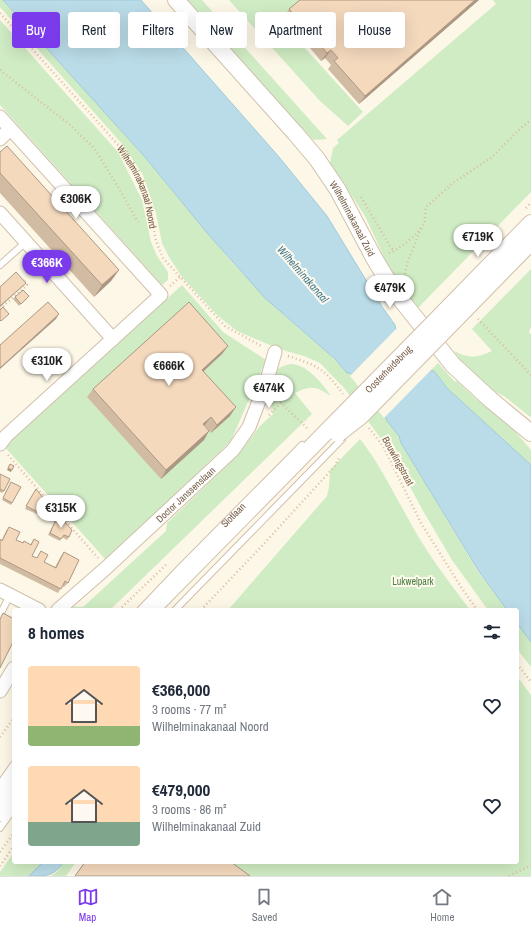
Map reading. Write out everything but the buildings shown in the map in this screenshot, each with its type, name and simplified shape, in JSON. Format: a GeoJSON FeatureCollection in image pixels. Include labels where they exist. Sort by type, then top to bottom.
{"type":"FeatureCollection","features":[{"type":"Feature","properties":{"kind":"street","name":"Wilhelminakanaal Zuid"},"geometry":{"type":"LineString","coordinates":[[176,0],[317,159],[338,190],[374,258],[404,305],[453,365],[491,400],[531,433]]}},
{"type":"Feature","properties":{"kind":"street"},"geometry":{"type":"LineString","coordinates":[[0,117],[161,295],[6,436],[3,447]]}},
{"type":"Feature","properties":{"kind":"street"},"geometry":{"type":"LineString","coordinates":[[0,138],[10,129]]}},
{"type":"Feature","properties":{"kind":"street"},"geometry":{"type":"LineString","coordinates":[[0,213],[113,339]]}},
{"type":"Feature","properties":{"kind":"street"},"geometry":{"type":"LineString","coordinates":[[449,317],[531,223]]}},
{"type":"Feature","properties":{"kind":"street"},"geometry":{"type":"LineString","coordinates":[[449,317],[531,242]]}},
{"type":"Feature","properties":{"kind":"street","name":"Oosterheidebrug"},"geometry":{"type":"LineString","coordinates":[[337,433],[361,416],[449,317]]}},
{"type":"Feature","properties":{"kind":"street","name":"Doctor Janssenslaan"},"geometry":{"type":"LineString","coordinates":[[60,608],[106,568],[233,450],[249,427],[267,380],[275,352]]}},
{"type":"Feature","properties":{"kind":"street","name":"Slotlaan"},"geometry":{"type":"LineString","coordinates":[[153,608],[337,433]]}},
{"type":"Feature","properties":{"kind":"street","name":"Slotlaan"},"geometry":{"type":"LineString","coordinates":[[166,608],[337,433]]}},
{"type":"Feature","properties":{"kind":"street"},"geometry":{"type":"LineString","coordinates":[[5,592],[35,608]]}},
{"type":"Feature","properties":{"kind":"street"},"geometry":{"type":"LineString","coordinates":[[0,691],[12,671]]}},
{"type":"Feature","properties":{"kind":"street"},"geometry":{"type":"LineString","coordinates":[[0,798],[12,781]]}},
{"type":"Feature","properties":{"kind":"street"},"geometry":{"type":"LineString","coordinates":[[0,813],[12,796]]}},
{"type":"Feature","properties":{"kind":"lane"},"geometry":{"type":"LineString","coordinates":[[0,265],[26,242]]}},
{"type":"Feature","properties":{"kind":"lane"},"geometry":{"type":"LineString","coordinates":[[177,608],[337,433]]}},
{"type":"Feature","properties":{"kind":"lane","name":"Slotlaan"},"geometry":{"type":"LineString","coordinates":[[142,608],[306,441]]}},
{"type":"Feature","properties":{"kind":"lane"},"geometry":{"type":"LineString","coordinates":[[0,615],[5,592]]}},
{"type":"Feature","properties":{"kind":"lane"},"geometry":{"type":"LineString","coordinates":[[0,784],[12,767]]}},
{"type":"Feature","properties":{"kind":"lane"},"geometry":{"type":"LineString","coordinates":[[0,828],[12,811]]}},
{"type":"Feature","properties":{"kind":"path","name":"Wilhelminakanaal Noord"},"geometry":{"type":"LineString","coordinates":[[0,13],[121,148],[135,169],[148,199],[156,242],[164,258],[225,326],[275,352]]}},
{"type":"Feature","properties":{"kind":"path"},"geometry":{"type":"LineString","coordinates":[[0,70],[69,124],[94,148],[138,222]]}},
{"type":"Feature","properties":{"kind":"path"},"geometry":{"type":"LineString","coordinates":[[404,305],[403,282],[408,261],[423,224],[426,207],[453,183],[492,157],[531,120]]}},
{"type":"Feature","properties":{"kind":"path"},"geometry":{"type":"LineString","coordinates":[[374,258],[394,251],[408,241],[423,224]]}},
{"type":"Feature","properties":{"kind":"path"},"geometry":{"type":"LineString","coordinates":[[0,309],[27,284],[23,280]]}},
{"type":"Feature","properties":{"kind":"path"},"geometry":{"type":"LineString","coordinates":[[482,322],[531,375]]}},
{"type":"Feature","properties":{"kind":"path"},"geometry":{"type":"LineString","coordinates":[[275,352],[312,364],[322,370],[331,378],[345,396]]}},
{"type":"Feature","properties":{"kind":"path"},"geometry":{"type":"LineString","coordinates":[[281,403],[307,428]]}},
{"type":"Feature","properties":{"kind":"path","name":"Bouwlingstraat"},"geometry":{"type":"LineString","coordinates":[[368,427],[382,446],[421,523],[476,608]]}},
{"type":"Feature","properties":{"kind":"path"},"geometry":{"type":"LineString","coordinates":[[3,447],[106,568]]}},
{"type":"Feature","properties":{"kind":"path"},"geometry":{"type":"LineString","coordinates":[[203,608],[267,541],[335,466],[341,455]]}},
{"type":"Feature","properties":{"kind":"path"},"geometry":{"type":"LineString","coordinates":[[519,667],[531,682]]}},
{"type":"Feature","properties":{"kind":"path"},"geometry":{"type":"LineString","coordinates":[[0,737],[12,721]]}},
{"type":"Feature","properties":{"kind":"path"},"geometry":{"type":"LineString","coordinates":[[0,852],[12,836]]}},
{"type":"Feature","properties":{"kind":"path"},"geometry":{"type":"LineString","coordinates":[[0,866],[12,849]]}},
{"type":"Feature","properties":{"kind":"path"},"geometry":{"type":"LineString","coordinates":[[509,876],[531,865]]}},
{"type":"Feature","properties":{"kind":"green space"},"geometry":{"type":"Polygon","coordinates":[[[0,0],[3,0],[14,12],[12,12],[12,20],[0,7],[0,0]]]}},
{"type":"Feature","properties":{"kind":"green space"},"geometry":{"type":"Polygon","coordinates":[[[187,0],[202,0],[213,12],[198,12],[187,0]]]}},
{"type":"Feature","properties":{"kind":"green space"},"geometry":{"type":"Polygon","coordinates":[[[229,0],[310,0],[296,12],[255,12],[255,29],[247,20],[247,12],[240,12],[229,0]]]}},
{"type":"Feature","properties":{"kind":"green space"},"geometry":{"type":"Polygon","coordinates":[[[493,0],[531,0],[531,192],[418,308],[389,268],[365,216],[330,163],[333,148],[339,143],[337,140],[496,4],[493,0]]]}},
{"type":"Feature","properties":{"kind":"green space"},"geometry":{"type":"Polygon","coordinates":[[[0,20],[12,33],[12,48],[25,48],[118,152],[142,200],[151,242],[157,256],[168,272],[168,280],[162,285],[0,105],[0,20]]]}},
{"type":"Feature","properties":{"kind":"green space"},"geometry":{"type":"Polygon","coordinates":[[[37,48],[47,48],[57,59],[145,158],[249,281],[275,307],[328,353],[347,373],[350,373],[399,436],[401,443],[477,570],[506,608],[487,608],[452,560],[394,457],[345,389],[320,363],[304,356],[279,349],[237,331],[218,316],[182,277],[162,243],[156,213],[143,175],[123,145],[37,48]]]}},
{"type":"Feature","properties":{"kind":"green space"},"geometry":{"type":"Polygon","coordinates":[[[230,48],[245,48],[327,139],[313,140],[230,48]]]}},
{"type":"Feature","properties":{"kind":"green space"},"geometry":{"type":"Polygon","coordinates":[[[272,48],[305,48],[363,112],[348,126],[320,101],[272,48]]]}},
{"type":"Feature","properties":{"kind":"green space"},"geometry":{"type":"Polygon","coordinates":[[[531,269],[531,326],[529,332],[531,334],[531,417],[504,396],[493,391],[464,365],[454,351],[473,357],[492,351],[472,329],[531,269]]]}},
{"type":"Feature","properties":{"kind":"green space"},"geometry":{"type":"Polygon","coordinates":[[[182,285],[223,332],[266,360],[231,441],[106,560],[3,445],[182,285]]]}},
{"type":"Feature","properties":{"kind":"green space"},"geometry":{"type":"Polygon","coordinates":[[[438,363],[455,382],[457,381],[476,399],[509,424],[531,450],[531,465],[447,388],[434,371],[430,371],[438,363]]]}},
{"type":"Feature","properties":{"kind":"green space"},"geometry":{"type":"Polygon","coordinates":[[[290,364],[308,370],[323,385],[331,396],[321,390],[313,388],[295,393],[312,414],[112,608],[66,608],[68,606],[83,607],[166,531],[167,523],[236,457],[260,426],[273,414],[271,387],[272,377],[274,372],[282,366],[290,364]]]}},
{"type":"Feature","properties":{"kind":"green space","name":"Lukwelpark"},"geometry":{"type":"Polygon","coordinates":[[[360,439],[382,472],[428,552],[469,608],[230,608],[327,496],[330,470],[360,439]]]}},
{"type":"Feature","properties":{"kind":"green space"},"geometry":{"type":"Polygon","coordinates":[[[519,626],[531,642],[531,667],[519,652],[519,626]]]}},
{"type":"Feature","properties":{"kind":"green space"},"geometry":{"type":"Polygon","coordinates":[[[519,679],[531,695],[531,876],[247,876],[230,864],[519,864],[519,679]]]}},
{"type":"Feature","properties":{"kind":"green space"},"geometry":{"type":"Polygon","coordinates":[[[12,855],[12,864],[41,864],[29,876],[0,876],[0,872],[12,855]]]}},
{"type":"Feature","properties":{"kind":"green space"},"geometry":{"type":"Polygon","coordinates":[[[63,864],[75,864],[66,876],[51,876],[57,872],[63,864]]]}},
{"type":"Feature","properties":{"kind":"water","name":"Wilhelminakanaal"},"geometry":{"type":"Polygon","coordinates":[[[3,0],[141,0],[152,12],[128,12],[128,48],[183,48],[279,157],[327,216],[395,325],[396,330],[429,370],[434,371],[447,388],[531,465],[531,642],[519,626],[519,608],[506,608],[478,570],[401,443],[399,436],[386,418],[350,373],[347,373],[335,359],[265,298],[208,234],[144,156],[46,48],[60,48],[60,12],[14,12],[3,0]]]}},
{"type":"Feature","properties":{"kind":"water"},"geometry":{"type":"Polygon","coordinates":[[[41,864],[62,864],[53,873],[41,876],[29,876],[41,864]]]}},
{"type":"Feature","properties":{"kind":"pier"},"geometry":{"type":"Polygon","coordinates":[[[398,327],[430,369],[432,369],[384,418],[350,376],[398,327]]]}}]}
